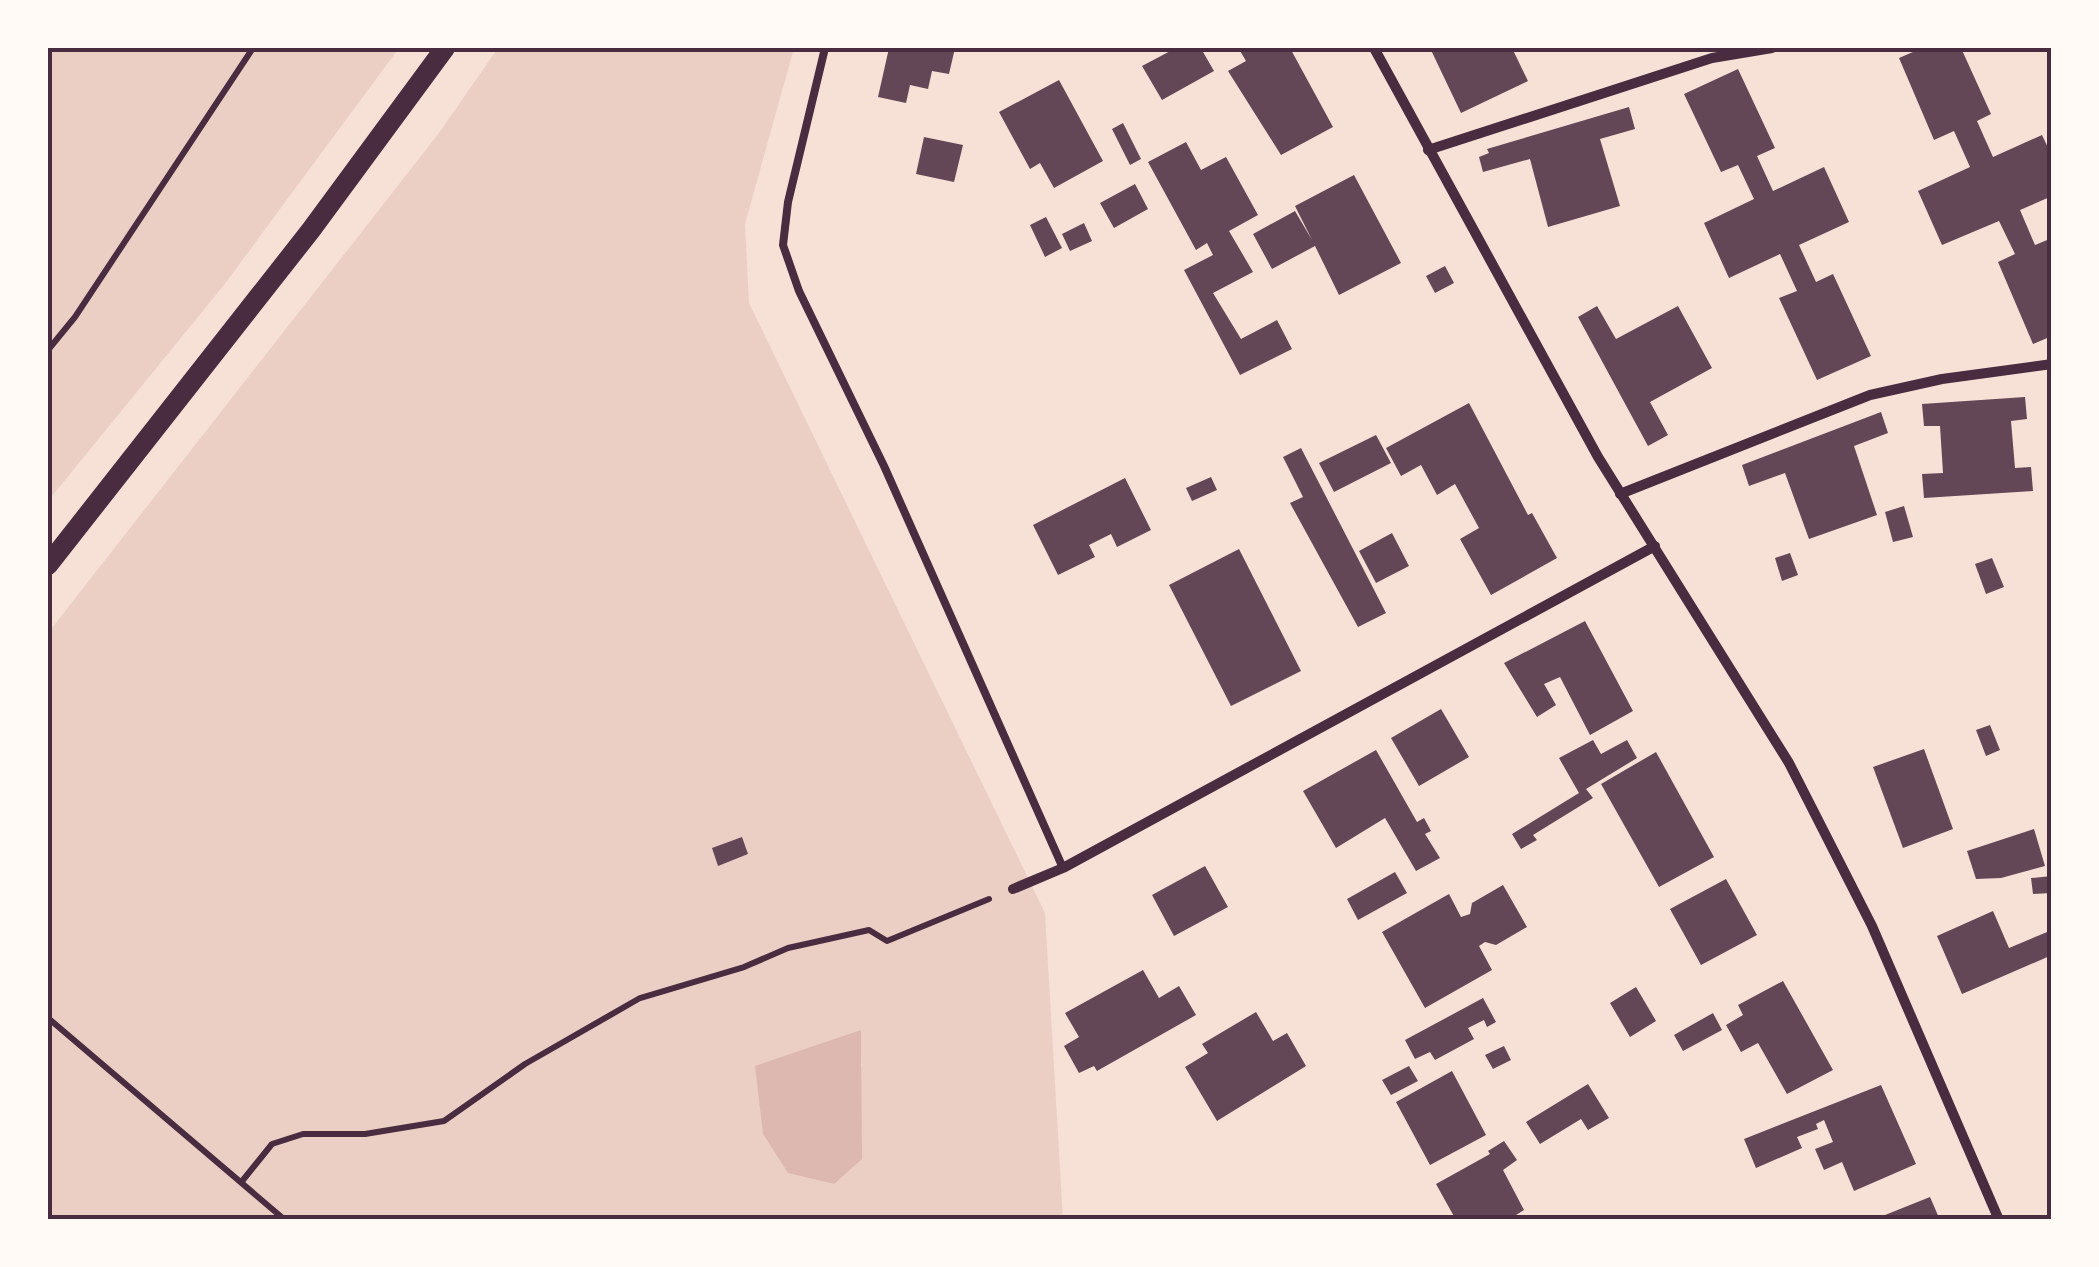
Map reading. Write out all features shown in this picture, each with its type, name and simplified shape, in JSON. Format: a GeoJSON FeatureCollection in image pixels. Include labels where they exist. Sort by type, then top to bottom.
{"type":"FeatureCollection","features":[{"type":"Feature","properties":{"kind":"main road"},"geometry":{"type":"LineString","coordinates":[[48,566],[312,230],[445,48]]}},
{"type":"Feature","properties":{"kind":"street"},"geometry":{"type":"LineString","coordinates":[[1374,48],[1620,494],[1742,682],[1828,838],[1872,926],[1999,1220]]}},
{"type":"Feature","properties":{"kind":"street"},"geometry":{"type":"LineString","coordinates":[[1428,150],[1711,53],[1772,48]]}},
{"type":"Feature","properties":{"kind":"street"},"geometry":{"type":"LineString","coordinates":[[1620,494],[1870,395],[1942,379],[2052,364]]}},
{"type":"Feature","properties":{"kind":"street"},"geometry":{"type":"LineString","coordinates":[[1013,889],[1063,868],[1655,546]]}},
{"type":"Feature","properties":{"kind":"lane"},"geometry":{"type":"LineString","coordinates":[[825,48],[788,202],[783,244],[799,291],[884,466],[1063,868]]}},
{"type":"Feature","properties":{"kind":"path"},"geometry":{"type":"LineString","coordinates":[[48,350],[75,317],[253,48]]}},
{"type":"Feature","properties":{"kind":"path"},"geometry":{"type":"LineString","coordinates":[[244,1180],[272,1144],[303,1134],[364,1134],[444,1121],[525,1064],[640,998],[744,968],[788,948],[869,930],[887,940],[1013,889]]}},
{"type":"Feature","properties":{"kind":"path"},"geometry":{"type":"LineString","coordinates":[[48,1018],[244,1180],[285,1220]]}},
{"type":"Feature","properties":{"kind":"shaded area"},"geometry":{"type":"Polygon","coordinates":[[[48,48],[399,48],[224,285],[48,501],[48,48]]]}},
{"type":"Feature","properties":{"kind":"shaded area"},"geometry":{"type":"Polygon","coordinates":[[[498,48],[794,48],[745,224],[749,303],[1045,913],[1063,1219],[48,1219],[48,633],[439,133],[498,48]],[[860,1031],[808,1049],[763,1134],[788,1172],[834,1184],[862,1064],[860,1031]]]}},
{"type":"Feature","properties":{"kind":"shaded area"},"geometry":{"type":"Polygon","coordinates":[[[861,1030],[862,1159],[834,1184],[788,1173],[763,1134],[755,1066],[861,1030]]]}},
{"type":"Feature","properties":{"kind":"building"},"geometry":{"type":"Polygon","coordinates":[[[889,48],[955,48],[949,74],[932,71],[928,89],[910,85],[906,103],[878,97],[889,48]]]}},
{"type":"Feature","properties":{"kind":"building"},"geometry":{"type":"Polygon","coordinates":[[[1176,48],[1212,48],[1203,52],[1214,71],[1162,100],[1142,66],[1176,48]]]}},
{"type":"Feature","properties":{"kind":"building"},"geometry":{"type":"Polygon","coordinates":[[[1290,48],[1333,127],[1281,155],[1228,71],[1246,61],[1239,49],[1290,48]]]}},
{"type":"Feature","properties":{"kind":"building"},"geometry":{"type":"Polygon","coordinates":[[[1430,48],[1512,48],[1528,81],[1461,113],[1430,48]]]}},
{"type":"Feature","properties":{"kind":"building"},"geometry":{"type":"Polygon","coordinates":[[[1922,48],[1961,48],[1991,114],[1977,121],[1993,157],[2042,135],[2052,156],[2052,196],[2020,210],[2035,245],[2052,238],[2052,336],[2033,344],[1998,262],[2015,254],[1999,221],[1942,245],[1918,191],[1970,167],[1954,131],[1934,140],[1899,58],[1922,48]]]}},
{"type":"Feature","properties":{"kind":"building"},"geometry":{"type":"Polygon","coordinates":[[[1738,69],[1775,148],[1757,156],[1773,191],[1824,167],[1849,222],[1799,245],[1816,282],[1833,274],[1871,356],[1817,380],[1779,298],[1797,291],[1780,254],[1729,278],[1704,223],[1754,199],[1738,165],[1721,172],[1684,94],[1738,69]]]}},
{"type":"Feature","properties":{"kind":"building"},"geometry":{"type":"Polygon","coordinates":[[[1059,80],[1103,161],[1054,188],[1040,163],[1030,169],[999,112],[1059,80]]]}},
{"type":"Feature","properties":{"kind":"building"},"geometry":{"type":"Polygon","coordinates":[[[1629,107],[1635,129],[1600,139],[1620,206],[1548,227],[1530,159],[1483,172],[1479,157],[1489,153],[1487,149],[1629,107]]]}},
{"type":"Feature","properties":{"kind":"building"},"geometry":{"type":"Polygon","coordinates":[[[1123,123],[1141,159],[1130,165],[1112,129],[1123,123]]]}},
{"type":"Feature","properties":{"kind":"building"},"geometry":{"type":"Polygon","coordinates":[[[924,137],[963,145],[954,182],[916,174],[924,137]]]}},
{"type":"Feature","properties":{"kind":"building"},"geometry":{"type":"Polygon","coordinates":[[[1186,142],[1201,170],[1226,157],[1258,215],[1229,231],[1253,272],[1213,293],[1241,339],[1277,320],[1292,349],[1240,375],[1184,270],[1213,255],[1207,243],[1196,250],[1148,162],[1186,142]]]}},
{"type":"Feature","properties":{"kind":"building"},"geometry":{"type":"Polygon","coordinates":[[[1354,175],[1401,263],[1339,295],[1315,246],[1272,269],[1253,234],[1295,211],[1312,240],[1295,206],[1354,175]]]}},
{"type":"Feature","properties":{"kind":"building"},"geometry":{"type":"Polygon","coordinates":[[[1135,184],[1148,209],[1114,228],[1100,203],[1135,184]]]}},
{"type":"Feature","properties":{"kind":"building"},"geometry":{"type":"Polygon","coordinates":[[[1046,217],[1062,248],[1045,257],[1030,225],[1046,217]]]}},
{"type":"Feature","properties":{"kind":"building"},"geometry":{"type":"Polygon","coordinates":[[[1084,223],[1092,241],[1070,251],[1062,234],[1084,223]]]}},
{"type":"Feature","properties":{"kind":"building"},"geometry":{"type":"Polygon","coordinates":[[[1445,266],[1454,283],[1435,293],[1426,276],[1445,266]]]}},
{"type":"Feature","properties":{"kind":"building"},"geometry":{"type":"Polygon","coordinates":[[[1597,306],[1616,339],[1678,306],[1712,368],[1650,402],[1668,435],[1648,446],[1578,317],[1597,306]]]}},
{"type":"Feature","properties":{"kind":"building"},"geometry":{"type":"Polygon","coordinates":[[[2025,397],[2027,419],[2011,421],[2015,468],[2031,467],[2033,491],[1924,498],[1922,474],[1943,473],[1940,426],[1924,426],[1922,404],[2025,397]]]}},
{"type":"Feature","properties":{"kind":"building"},"geometry":{"type":"Polygon","coordinates":[[[1469,403],[1528,515],[1532,513],[1557,558],[1491,595],[1460,539],[1479,528],[1455,484],[1437,495],[1421,465],[1401,476],[1386,448],[1469,403]]]}},
{"type":"Feature","properties":{"kind":"building"},"geometry":{"type":"Polygon","coordinates":[[[1881,412],[1888,433],[1854,446],[1877,515],[1809,539],[1785,473],[1749,486],[1742,465],[1881,412]]]}},
{"type":"Feature","properties":{"kind":"building"},"geometry":{"type":"Polygon","coordinates":[[[1376,435],[1391,463],[1334,492],[1319,463],[1376,435]]]}},
{"type":"Feature","properties":{"kind":"building"},"geometry":{"type":"Polygon","coordinates":[[[1301,448],[1386,613],[1358,627],[1290,503],[1303,497],[1283,457],[1301,448]]]}},
{"type":"Feature","properties":{"kind":"building"},"geometry":{"type":"Polygon","coordinates":[[[1211,477],[1217,490],[1192,501],[1186,488],[1211,477]]]}},
{"type":"Feature","properties":{"kind":"building"},"geometry":{"type":"Polygon","coordinates":[[[1125,478],[1151,530],[1117,547],[1111,534],[1089,545],[1095,557],[1058,575],[1033,525],[1125,478]]]}},
{"type":"Feature","properties":{"kind":"building"},"geometry":{"type":"Polygon","coordinates":[[[1904,506],[1913,537],[1893,542],[1885,512],[1904,506]]]}},
{"type":"Feature","properties":{"kind":"building"},"geometry":{"type":"Polygon","coordinates":[[[1392,533],[1409,566],[1376,583],[1359,551],[1392,533]]]}},
{"type":"Feature","properties":{"kind":"building"},"geometry":{"type":"Polygon","coordinates":[[[1239,549],[1301,671],[1231,706],[1169,585],[1239,549]]]}},
{"type":"Feature","properties":{"kind":"building"},"geometry":{"type":"Polygon","coordinates":[[[1790,553],[1798,575],[1782,581],[1775,558],[1790,553]]]}},
{"type":"Feature","properties":{"kind":"building"},"geometry":{"type":"Polygon","coordinates":[[[1992,558],[2004,587],[1986,594],[1975,564],[1992,558]]]}},
{"type":"Feature","properties":{"kind":"building"},"geometry":{"type":"Polygon","coordinates":[[[1585,621],[1633,711],[1590,735],[1560,677],[1544,684],[1556,705],[1537,717],[1504,663],[1585,621]]]}},
{"type":"Feature","properties":{"kind":"building"},"geometry":{"type":"Polygon","coordinates":[[[1441,709],[1469,757],[1419,786],[1391,738],[1441,709]]]}},
{"type":"Feature","properties":{"kind":"building"},"geometry":{"type":"Polygon","coordinates":[[[1990,725],[2000,750],[1986,756],[1976,730],[1990,725]]]}},
{"type":"Feature","properties":{"kind":"building"},"geometry":{"type":"Polygon","coordinates":[[[1593,740],[1601,754],[1627,740],[1637,758],[1586,789],[1593,798],[1533,835],[1537,840],[1521,849],[1512,834],[1579,793],[1559,758],[1593,740]]]}},
{"type":"Feature","properties":{"kind":"building"},"geometry":{"type":"Polygon","coordinates":[[[1924,749],[1953,829],[1903,848],[1873,767],[1924,749]]]}},
{"type":"Feature","properties":{"kind":"building"},"geometry":{"type":"Polygon","coordinates":[[[1376,750],[1417,822],[1424,818],[1431,831],[1425,834],[1440,858],[1416,871],[1385,818],[1336,848],[1303,791],[1376,750]]]}},
{"type":"Feature","properties":{"kind":"building"},"geometry":{"type":"Polygon","coordinates":[[[1656,752],[1714,857],[1659,887],[1601,784],[1656,752]]]}},
{"type":"Feature","properties":{"kind":"building"},"geometry":{"type":"Polygon","coordinates":[[[2034,829],[2045,866],[2001,878],[1976,879],[1967,851],[2034,829]]]}},
{"type":"Feature","properties":{"kind":"building"},"geometry":{"type":"Polygon","coordinates":[[[742,837],[748,854],[718,866],[712,848],[742,837]]]}},
{"type":"Feature","properties":{"kind":"building"},"geometry":{"type":"Polygon","coordinates":[[[1205,866],[1228,907],[1174,936],[1152,895],[1205,866]]]}},
{"type":"Feature","properties":{"kind":"building"},"geometry":{"type":"Polygon","coordinates":[[[1395,872],[1407,893],[1358,920],[1347,899],[1395,872]]]}},
{"type":"Feature","properties":{"kind":"building"},"geometry":{"type":"Polygon","coordinates":[[[2052,876],[2052,893],[2033,894],[2031,878],[2052,876]]]}},
{"type":"Feature","properties":{"kind":"building"},"geometry":{"type":"Polygon","coordinates":[[[1726,879],[1757,935],[1701,965],[1670,909],[1726,879]]]}},
{"type":"Feature","properties":{"kind":"building"},"geometry":{"type":"Polygon","coordinates":[[[1503,885],[1527,927],[1496,945],[1485,942],[1479,946],[1492,970],[1425,1008],[1382,932],[1449,894],[1461,917],[1470,914],[1472,903],[1503,885]]]}},
{"type":"Feature","properties":{"kind":"building"},"geometry":{"type":"Polygon","coordinates":[[[1993,911],[2009,948],[2052,930],[2052,955],[1962,994],[1937,936],[1993,911]]]}},
{"type":"Feature","properties":{"kind":"building"},"geometry":{"type":"Polygon","coordinates":[[[1143,970],[1159,998],[1179,986],[1196,1015],[1097,1071],[1094,1066],[1079,1073],[1064,1046],[1079,1037],[1065,1013],[1143,970]]]}},
{"type":"Feature","properties":{"kind":"building"},"geometry":{"type":"Polygon","coordinates":[[[1783,981],[1833,1070],[1787,1094],[1758,1043],[1741,1052],[1726,1025],[1743,1015],[1738,1005],[1783,981]]]}},
{"type":"Feature","properties":{"kind":"building"},"geometry":{"type":"Polygon","coordinates":[[[1636,987],[1656,1021],[1630,1037],[1610,1003],[1636,987]]]}},
{"type":"Feature","properties":{"kind":"building"},"geometry":{"type":"Polygon","coordinates":[[[1483,998],[1496,1022],[1487,1027],[1484,1020],[1468,1028],[1474,1039],[1435,1060],[1430,1052],[1415,1059],[1405,1040],[1483,998]]]}},
{"type":"Feature","properties":{"kind":"building"},"geometry":{"type":"Polygon","coordinates":[[[1256,1012],[1273,1041],[1287,1033],[1306,1066],[1217,1121],[1185,1067],[1208,1053],[1202,1044],[1256,1012]]]}},
{"type":"Feature","properties":{"kind":"building"},"geometry":{"type":"Polygon","coordinates":[[[1713,1013],[1722,1030],[1683,1051],[1674,1035],[1713,1013]]]}},
{"type":"Feature","properties":{"kind":"building"},"geometry":{"type":"Polygon","coordinates":[[[1504,1046],[1511,1060],[1493,1069],[1485,1055],[1504,1046]]]}},
{"type":"Feature","properties":{"kind":"building"},"geometry":{"type":"Polygon","coordinates":[[[1409,1066],[1418,1081],[1391,1095],[1382,1080],[1409,1066]]]}},
{"type":"Feature","properties":{"kind":"building"},"geometry":{"type":"Polygon","coordinates":[[[1452,1071],[1486,1135],[1430,1165],[1396,1102],[1452,1071]]]}},
{"type":"Feature","properties":{"kind":"building"},"geometry":{"type":"Polygon","coordinates":[[[1588,1084],[1609,1118],[1588,1130],[1581,1119],[1540,1144],[1526,1122],[1588,1084]]]}},
{"type":"Feature","properties":{"kind":"building"},"geometry":{"type":"Polygon","coordinates":[[[1881,1085],[1916,1164],[1854,1191],[1842,1162],[1824,1170],[1815,1149],[1833,1142],[1824,1120],[1816,1124],[1818,1129],[1797,1137],[1802,1148],[1756,1168],[1744,1139],[1881,1085]]]}},
{"type":"Feature","properties":{"kind":"building"},"geometry":{"type":"Polygon","coordinates":[[[1504,1141],[1517,1160],[1503,1170],[1524,1210],[1508,1220],[1456,1220],[1436,1184],[1490,1154],[1488,1151],[1504,1141]]]}},
{"type":"Feature","properties":{"kind":"building"},"geometry":{"type":"Polygon","coordinates":[[[1930,1197],[1940,1220],[1875,1220],[1875,1219],[1930,1197]]]}}]}
